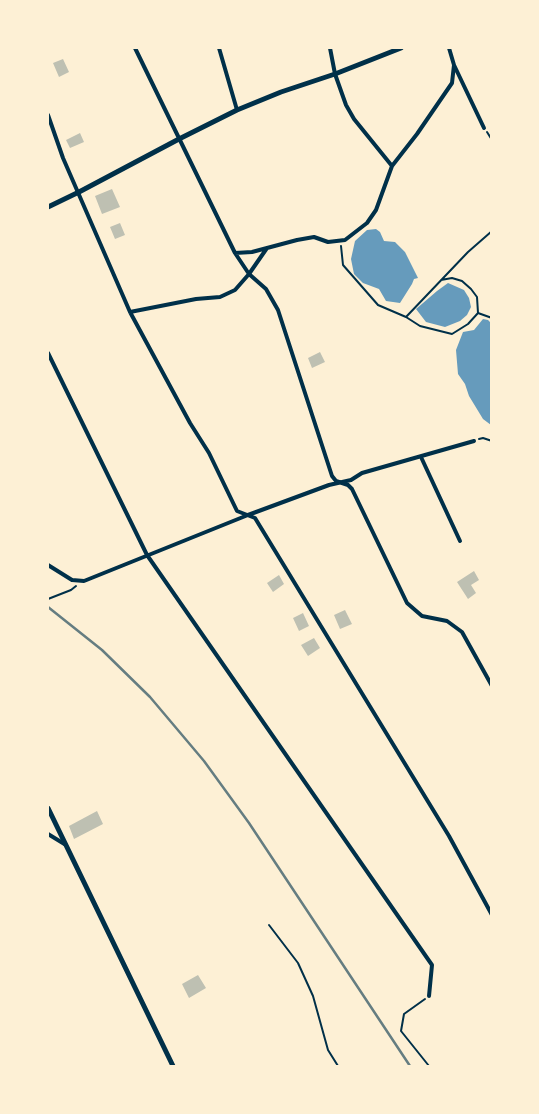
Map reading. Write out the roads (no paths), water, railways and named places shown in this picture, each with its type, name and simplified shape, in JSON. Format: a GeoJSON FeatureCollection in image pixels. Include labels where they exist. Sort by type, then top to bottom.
{"type":"FeatureCollection","features":[{"type":"Feature","properties":{"kind":"street"},"geometry":{"type":"LineString","coordinates":[[136,48],[236,253],[249,274],[266,289],[278,310],[329,467],[336,481],[352,489],[407,604],[422,616],[448,621],[462,632],[492,686]]}},
{"type":"Feature","properties":{"kind":"street"},"geometry":{"type":"LineString","coordinates":[[219,48],[237,110]]}},
{"type":"Feature","properties":{"kind":"street"},"geometry":{"type":"LineString","coordinates":[[330,48],[335,74],[346,105],[354,119],[392,166]]}},
{"type":"Feature","properties":{"kind":"street"},"geometry":{"type":"LineString","coordinates":[[48,207],[237,110],[401,48]]}},
{"type":"Feature","properties":{"kind":"street"},"geometry":{"type":"LineString","coordinates":[[449,48],[454,65],[484,128]]}},
{"type":"Feature","properties":{"kind":"street"},"geometry":{"type":"LineString","coordinates":[[236,253],[252,252],[297,240],[314,238],[328,242],[341,241],[367,224],[376,210],[392,166],[417,134],[452,83],[454,65]]}},
{"type":"Feature","properties":{"kind":"street"},"geometry":{"type":"LineString","coordinates":[[48,115],[63,158],[130,312],[190,423],[209,453],[237,512],[256,518],[449,836],[492,915]]}},
{"type":"Feature","properties":{"kind":"street"},"geometry":{"type":"LineString","coordinates":[[130,312],[196,299],[220,297],[235,290],[267,248]]}},
{"type":"Feature","properties":{"kind":"street"},"geometry":{"type":"LineString","coordinates":[[48,353],[147,555],[432,965],[429,996]]}},
{"type":"Feature","properties":{"kind":"street"},"geometry":{"type":"LineString","coordinates":[[48,565],[72,580],[84,581],[248,515],[329,485],[351,480],[362,473],[420,458],[474,441]]}},
{"type":"Feature","properties":{"kind":"street"},"geometry":{"type":"LineString","coordinates":[[420,458],[460,541]]}},
{"type":"Feature","properties":{"kind":"street"},"geometry":{"type":"LineString","coordinates":[[48,808],[173,1066]]}},
{"type":"Feature","properties":{"kind":"street"},"geometry":{"type":"LineString","coordinates":[[48,834],[67,846]]}},
{"type":"Feature","properties":{"kind":"lane"},"geometry":{"type":"LineString","coordinates":[[269,925],[298,963],[313,996],[328,1050],[338,1066]]}},
{"type":"Feature","properties":{"kind":"water"},"geometry":{"type":"Polygon","coordinates":[[[376,229],[380,232],[384,241],[395,242],[405,252],[418,278],[414,279],[400,303],[386,301],[379,289],[363,283],[354,274],[351,259],[355,241],[367,230],[376,229]]]}},
{"type":"Feature","properties":{"kind":"water"},"geometry":{"type":"Polygon","coordinates":[[[448,283],[464,290],[469,298],[471,307],[467,315],[460,321],[445,327],[426,322],[416,309],[448,283]]]}},
{"type":"Feature","properties":{"kind":"water"},"geometry":{"type":"Polygon","coordinates":[[[483,319],[491,323],[491,425],[483,419],[458,374],[456,350],[463,332],[474,330],[483,319]]]}},
{"type":"Feature","properties":{"kind":"railway"},"geometry":{"type":"LineString","coordinates":[[48,607],[102,650],[150,697],[204,761],[249,823],[410,1066]]}}]}
